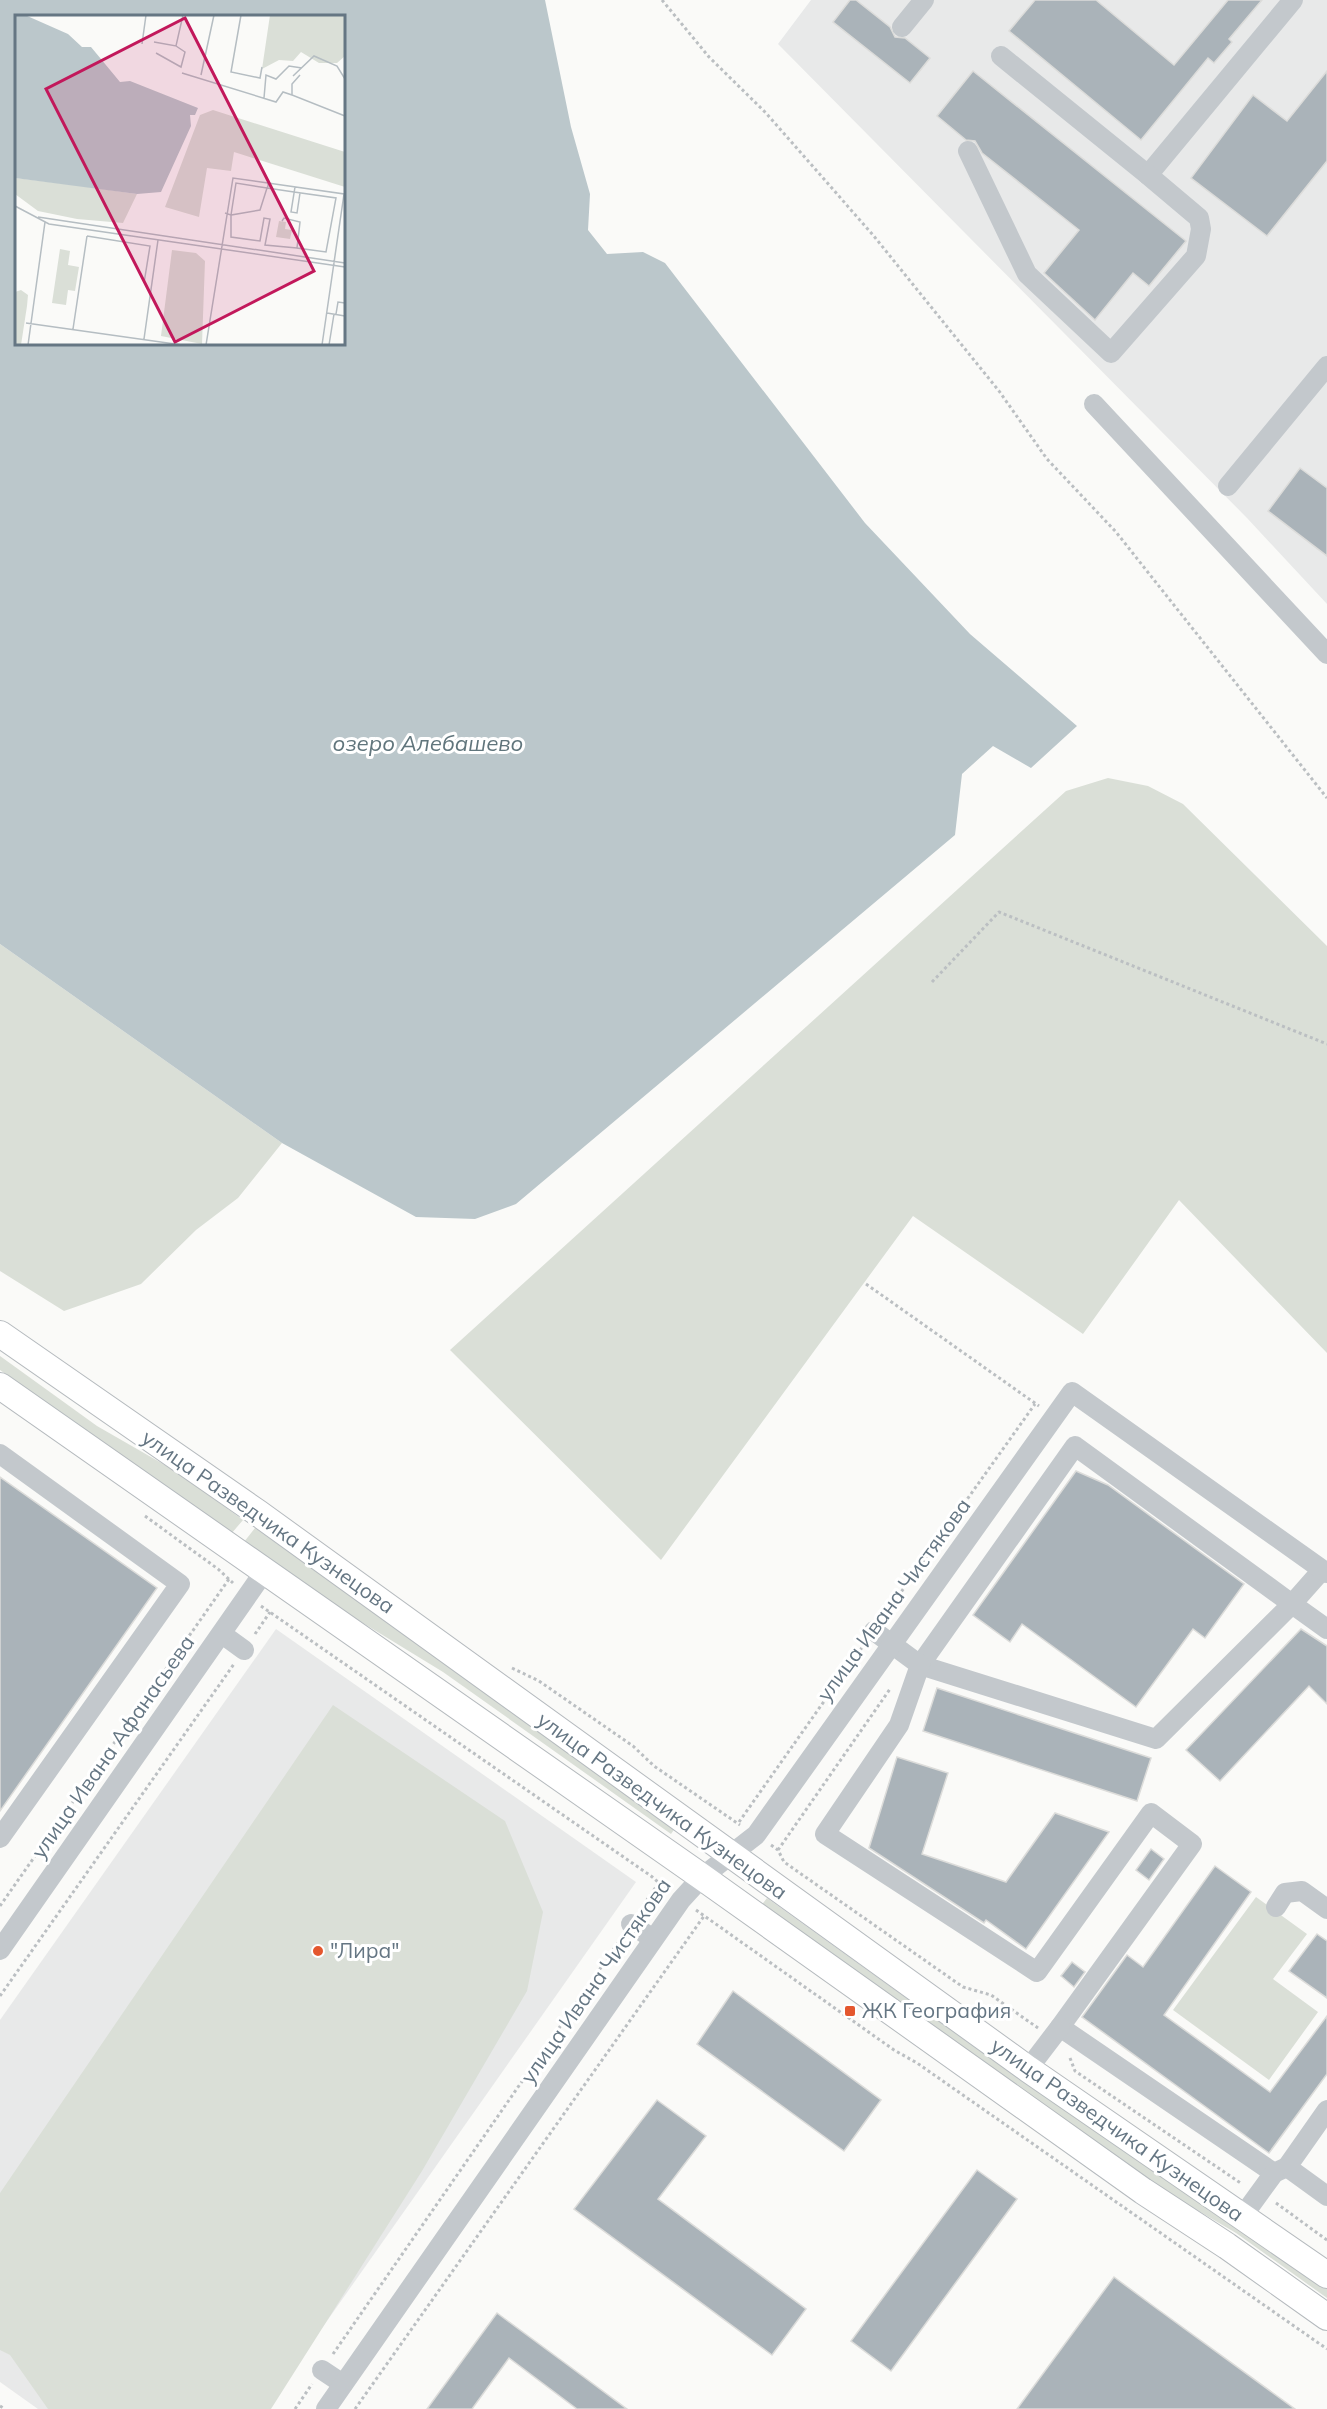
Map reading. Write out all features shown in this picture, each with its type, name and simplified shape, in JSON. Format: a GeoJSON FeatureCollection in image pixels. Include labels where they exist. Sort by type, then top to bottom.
{"type":"FeatureCollection","features":[{"type":"Feature","properties":{"kind":"main road","name":"улица Разведчика Кузнецова"},"geometry":{"type":"LineString","coordinates":[[0,1334],[258,1513],[689,1823],[729,1856],[1028,2069],[1327,2275]]}},
{"type":"Feature","properties":{"kind":"main road","name":"улица Разведчика Кузнецова"},"geometry":{"type":"LineString","coordinates":[[0,1386],[702,1877],[1143,2192],[1227,2246],[1327,2318]]}},
{"type":"Feature","properties":{"kind":"street"},"geometry":{"type":"LineString","coordinates":[[902,27],[924,0]]}},
{"type":"Feature","properties":{"kind":"street"},"geometry":{"type":"LineString","coordinates":[[1148,175],[1293,0]]}},
{"type":"Feature","properties":{"kind":"street"},"geometry":{"type":"LineString","coordinates":[[968,151],[1027,274],[1111,353],[1196,256],[1201,229],[1199,218],[1001,56]]}},
{"type":"Feature","properties":{"kind":"street"},"geometry":{"type":"LineString","coordinates":[[1228,486],[1327,366]]}},
{"type":"Feature","properties":{"kind":"street"},"geometry":{"type":"LineString","coordinates":[[1094,404],[1327,654]]}},
{"type":"Feature","properties":{"kind":"street","name":"улица Ивана Чистякова"},"geometry":{"type":"LineString","coordinates":[[326,2409],[681,1900],[702,1877],[756,1835],[1072,1392],[1324,1571]]}},
{"type":"Feature","properties":{"kind":"street"},"geometry":{"type":"LineString","coordinates":[[1028,2069],[1192,1844],[1151,1813],[1037,1972],[825,1834],[899,1725],[920,1665],[1075,1446],[1327,1629]]}},
{"type":"Feature","properties":{"kind":"street"},"geometry":{"type":"LineString","coordinates":[[0,1454],[180,1584],[0,1838]]}},
{"type":"Feature","properties":{"kind":"street"},"geometry":{"type":"LineString","coordinates":[[874,1631],[920,1665],[1156,1739],[1324,1571]]}},
{"type":"Feature","properties":{"kind":"street","name":"улица Ивана Афанасьева"},"geometry":{"type":"LineString","coordinates":[[0,1950],[264,1572]]}},
{"type":"Feature","properties":{"kind":"street"},"geometry":{"type":"LineString","coordinates":[[222,1634],[244,1650]]}},
{"type":"Feature","properties":{"kind":"street"},"geometry":{"type":"LineString","coordinates":[[1276,1907],[1285,1893],[1302,1891],[1327,1909]]}},
{"type":"Feature","properties":{"kind":"street"},"geometry":{"type":"LineString","coordinates":[[631,1924],[653,1939]]}},
{"type":"Feature","properties":{"kind":"street"},"geometry":{"type":"LineString","coordinates":[[1056,2032],[1327,2196]]}},
{"type":"Feature","properties":{"kind":"street"},"geometry":{"type":"LineString","coordinates":[[1242,2217],[1260,2190],[1281,2170],[1327,2110]]}},
{"type":"Feature","properties":{"kind":"street"},"geometry":{"type":"LineString","coordinates":[[322,2370],[343,2384]]}},
{"type":"Feature","properties":{"kind":"path"},"geometry":{"type":"LineString","coordinates":[[662,0],[709,57],[766,113],[873,234],[999,391],[1047,459],[1116,532],[1327,798]]}},
{"type":"Feature","properties":{"kind":"path"},"geometry":{"type":"LineString","coordinates":[[932,982],[999,912],[1327,1044]]}},
{"type":"Feature","properties":{"kind":"path"},"geometry":{"type":"LineString","coordinates":[[738,1824],[1035,1404]]}},
{"type":"Feature","properties":{"kind":"path"},"geometry":{"type":"LineString","coordinates":[[142,1515],[229,1579],[247,1596],[651,1876],[658,1884],[894,2050],[916,2063],[1327,2349]]}},
{"type":"Feature","properties":{"kind":"path"},"geometry":{"type":"LineString","coordinates":[[0,1906],[229,1579]]}},
{"type":"Feature","properties":{"kind":"path"},"geometry":{"type":"LineString","coordinates":[[0,1996],[270,1612]]}},
{"type":"Feature","properties":{"kind":"path"},"geometry":{"type":"LineString","coordinates":[[510,1666],[539,1681],[633,1746],[654,1766],[778,1850],[784,1862],[963,1987],[992,1995],[1056,2032],[1067,2050],[1075,2071],[1234,2180],[1260,2190],[1327,2240]]}},
{"type":"Feature","properties":{"kind":"path"},"geometry":{"type":"LineString","coordinates":[[295,2409],[658,1884]]}},
{"type":"Feature","properties":{"kind":"path"},"geometry":{"type":"LineString","coordinates":[[355,2409],[704,1915]]}},
{"type":"Feature","properties":{"kind":"path"},"geometry":{"type":"LineString","coordinates":[[0,2406],[5,2409]]}},
{"type":"Feature","properties":{"kind":"shaded area"},"geometry":{"type":"Polygon","coordinates":[[[811,0],[1327,0],[1327,604],[1247,518],[778,44],[811,0]]]}},
{"type":"Feature","properties":{"kind":"shaded area"},"geometry":{"type":"Polygon","coordinates":[[[1108,778],[1148,786],[1183,804],[1327,946],[1327,1353],[1179,1200],[1083,1334],[913,1216],[661,1560],[450,1350],[1066,791],[1108,778]]]}},
{"type":"Feature","properties":{"kind":"shaded area"},"geometry":{"type":"Polygon","coordinates":[[[0,944],[282,1143],[238,1198],[196,1230],[141,1284],[64,1311],[0,1271],[0,944]]]}},
{"type":"Feature","properties":{"kind":"shaded area"},"geometry":{"type":"Polygon","coordinates":[[[0,1356],[97,1426],[177,1472],[243,1520],[231,1534],[0,1370],[0,1356]]]}},
{"type":"Feature","properties":{"kind":"shaded area"},"geometry":{"type":"Polygon","coordinates":[[[255,1528],[676,1827],[671,1834],[443,1672],[327,1601],[244,1542],[255,1528]]]}},
{"type":"Feature","properties":{"kind":"shaded area","name":"\"Лира\""},"geometry":{"type":"Polygon","coordinates":[[[276,1629],[636,1882],[265,2409],[38,2409],[0,2382],[0,2020],[276,1629]]]}},
{"type":"Feature","properties":{"kind":"shaded area","name":"\"Лира\""},"geometry":{"type":"Polygon","coordinates":[[[333,1705],[505,1821],[543,1912],[527,1991],[422,2171],[271,2409],[48,2409],[10,2355],[0,2350],[0,2193],[333,1705]]]}},
{"type":"Feature","properties":{"kind":"shaded area"},"geometry":{"type":"Polygon","coordinates":[[[1256,1897],[1307,1934],[1273,1979],[1318,2012],[1269,2080],[1173,2010],[1256,1897]]]}},
{"type":"Feature","properties":{"kind":"shaded area"},"geometry":{"type":"Polygon","coordinates":[[[767,1898],[994,2061],[1094,2123],[1327,2286],[1327,2298],[1236,2233],[1129,2170],[760,1907],[767,1898]]]}},
{"type":"Feature","properties":{"kind":"water","name":"озеро Алебашево"},"geometry":{"type":"Polygon","coordinates":[[[0,0],[545,0],[571,127],[590,194],[588,230],[607,254],[643,252],[665,263],[865,523],[970,634],[1077,726],[1031,768],[993,746],[962,774],[955,835],[516,1204],[475,1219],[416,1217],[282,1143],[0,944],[0,0]]]}},
{"type":"Feature","properties":{"kind":"building"},"geometry":{"type":"Polygon","coordinates":[[[850,0],[856,0],[890,27],[895,37],[905,38],[930,58],[910,83],[833,22],[850,0]]]}},
{"type":"Feature","properties":{"kind":"building"},"geometry":{"type":"Polygon","coordinates":[[[1035,0],[1096,0],[1174,65],[1228,0],[1262,0],[1229,39],[1232,42],[1214,63],[1208,58],[1141,140],[1009,31],[1035,0]]]}},
{"type":"Feature","properties":{"kind":"building"},"geometry":{"type":"Polygon","coordinates":[[[973,71],[1186,241],[1149,286],[1133,273],[1095,320],[1044,273],[1079,230],[982,153],[975,141],[966,140],[937,116],[973,71]]]}},
{"type":"Feature","properties":{"kind":"building"},"geometry":{"type":"Polygon","coordinates":[[[1327,71],[1327,161],[1267,236],[1191,178],[1253,95],[1287,121],[1327,71]]]}},
{"type":"Feature","properties":{"kind":"building"},"geometry":{"type":"Polygon","coordinates":[[[1300,468],[1327,488],[1327,556],[1268,511],[1300,468]]]}},
{"type":"Feature","properties":{"kind":"building"},"geometry":{"type":"Polygon","coordinates":[[[1076,1471],[1108,1485],[1244,1584],[1205,1638],[1193,1629],[1136,1707],[1022,1624],[1010,1642],[973,1615],[1076,1471]]]}},
{"type":"Feature","properties":{"kind":"building"},"geometry":{"type":"Polygon","coordinates":[[[0,1477],[157,1588],[0,1811],[0,1477]]]}},
{"type":"Feature","properties":{"kind":"building"},"geometry":{"type":"Polygon","coordinates":[[[1301,1629],[1327,1646],[1327,1704],[1309,1686],[1220,1781],[1186,1750],[1301,1629]]]}},
{"type":"Feature","properties":{"kind":"building"},"geometry":{"type":"Polygon","coordinates":[[[937,1688],[1151,1758],[1137,1801],[923,1731],[937,1688]]]}},
{"type":"Feature","properties":{"kind":"building"},"geometry":{"type":"Polygon","coordinates":[[[897,1757],[948,1773],[922,1854],[1006,1882],[1055,1813],[1109,1832],[1026,1949],[986,1920],[984,1923],[869,1848],[897,1757]]]}},
{"type":"Feature","properties":{"kind":"building"},"geometry":{"type":"Polygon","coordinates":[[[1151,1849],[1164,1859],[1149,1880],[1136,1870],[1151,1849]]]}},
{"type":"Feature","properties":{"kind":"building"},"geometry":{"type":"Polygon","coordinates":[[[1215,1866],[1251,1892],[1164,2015],[1270,2092],[1327,2016],[1327,2074],[1269,2153],[1082,2017],[1127,1955],[1143,1967],[1215,1866]]]}},
{"type":"Feature","properties":{"kind":"building"},"geometry":{"type":"Polygon","coordinates":[[[1317,1934],[1327,1941],[1327,1998],[1289,1971],[1317,1934]]]}},
{"type":"Feature","properties":{"kind":"building"},"geometry":{"type":"Polygon","coordinates":[[[1072,1962],[1085,1972],[1074,1987],[1061,1976],[1072,1962]]]}},
{"type":"Feature","properties":{"kind":"building"},"geometry":{"type":"Polygon","coordinates":[[[733,1991],[881,2100],[844,2151],[697,2044],[733,1991]]]}},
{"type":"Feature","properties":{"kind":"building"},"geometry":{"type":"Polygon","coordinates":[[[657,2100],[706,2136],[658,2199],[806,2309],[772,2355],[574,2209],[657,2100]]]}},
{"type":"Feature","properties":{"kind":"building"},"geometry":{"type":"Polygon","coordinates":[[[977,2170],[1017,2199],[891,2371],[851,2341],[977,2170]]]}},
{"type":"Feature","properties":{"kind":"building"},"geometry":{"type":"Polygon","coordinates":[[[1114,2277],[1156,2308],[1295,2409],[1017,2409],[1114,2277]]]}},
{"type":"Feature","properties":{"kind":"building"},"geometry":{"type":"Polygon","coordinates":[[[497,2313],[627,2409],[577,2409],[509,2358],[472,2409],[427,2409],[497,2313]]]}},
{"type":"Feature","properties":{"kind":"place","name":"\"Лира\""},"geometry":{"type":"Point","coordinates":[318,1951]}},
{"type":"Feature","properties":{"kind":"place","name":"ЖК География"},"geometry":{"type":"Point","coordinates":[850,2011]}}]}
